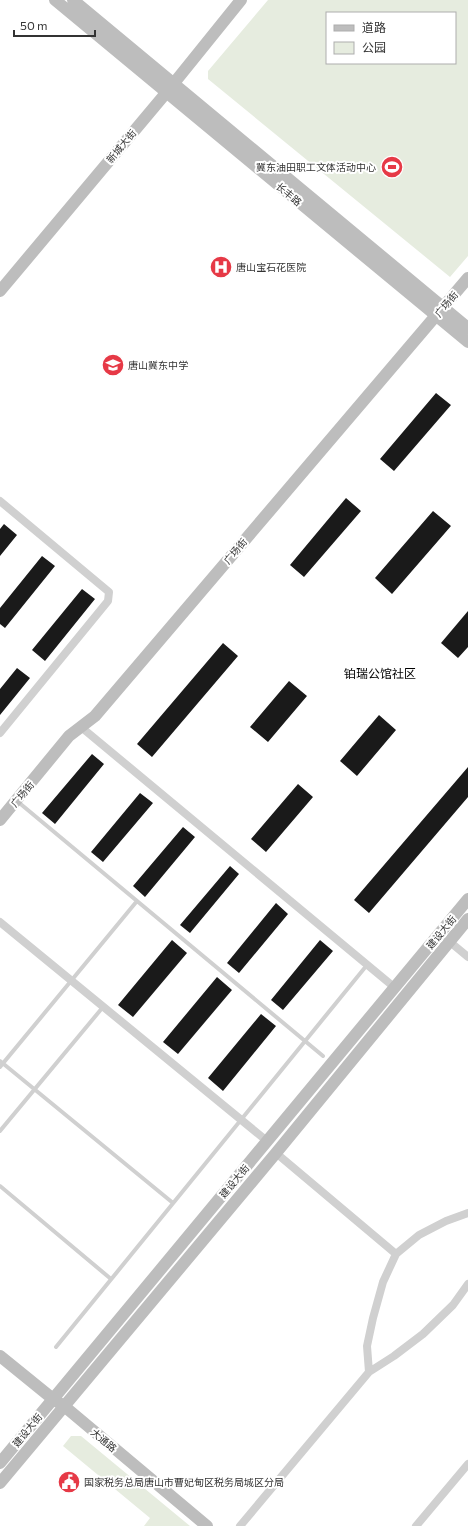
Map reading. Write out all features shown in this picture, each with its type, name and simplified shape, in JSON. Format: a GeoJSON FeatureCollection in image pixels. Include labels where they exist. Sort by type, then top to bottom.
{"type":"FeatureCollection","features":[{"type":"Feature","properties":{"kind":"main road"},"geometry":{"type":"LineString","coordinates":[[55,0],[170,88],[440,311],[468,328]]}},
{"type":"Feature","properties":{"kind":"main road"},"geometry":{"type":"LineString","coordinates":[[73,0],[170,88]]}},
{"type":"Feature","properties":{"kind":"main road","name":"新城大街"},"geometry":{"type":"LineString","coordinates":[[0,291],[170,88],[241,0]]}},
{"type":"Feature","properties":{"kind":"main road","name":"广场街"},"geometry":{"type":"LineString","coordinates":[[0,820],[69,736],[95,716],[468,278]]}},
{"type":"Feature","properties":{"kind":"main road"},"geometry":{"type":"LineString","coordinates":[[440,311],[468,342]]}},
{"type":"Feature","properties":{"kind":"main road","name":"建设大街"},"geometry":{"type":"LineString","coordinates":[[0,1463],[468,899]]}},
{"type":"Feature","properties":{"kind":"main road","name":"建设大街"},"geometry":{"type":"LineString","coordinates":[[0,1483],[276,1153],[468,919]]}},
{"type":"Feature","properties":{"kind":"main road","name":"大通路"},"geometry":{"type":"LineString","coordinates":[[0,1356],[53,1399],[64,1406],[207,1526]]}},
{"type":"Feature","properties":{"kind":"street"},"geometry":{"type":"LineString","coordinates":[[0,501],[109,592],[108,601],[0,733]]}},
{"type":"Feature","properties":{"kind":"street"},"geometry":{"type":"LineString","coordinates":[[81,727],[394,987]]}},
{"type":"Feature","properties":{"kind":"street"},"geometry":{"type":"LineString","coordinates":[[0,922],[267,1141]]}},
{"type":"Feature","properties":{"kind":"street"},"geometry":{"type":"LineString","coordinates":[[450,942],[468,957]]}},
{"type":"Feature","properties":{"kind":"street"},"geometry":{"type":"LineString","coordinates":[[276,1153],[396,1254]]}},
{"type":"Feature","properties":{"kind":"street"},"geometry":{"type":"LineString","coordinates":[[369,1372],[367,1346],[373,1318],[383,1282],[396,1254],[426,1232],[446,1221],[468,1213]]}},
{"type":"Feature","properties":{"kind":"street"},"geometry":{"type":"LineString","coordinates":[[240,1526],[369,1372],[394,1356],[423,1334],[453,1305],[468,1284]]}},
{"type":"Feature","properties":{"kind":"street"},"geometry":{"type":"LineString","coordinates":[[416,1526],[468,1464]]}},
{"type":"Feature","properties":{"kind":"lane"},"geometry":{"type":"LineString","coordinates":[[16,800],[323,1056]]}},
{"type":"Feature","properties":{"kind":"lane"},"geometry":{"type":"LineString","coordinates":[[137,901],[1,1063],[35,1089],[173,1203]]}},
{"type":"Feature","properties":{"kind":"lane"},"geometry":{"type":"LineString","coordinates":[[56,1347],[367,965]]}},
{"type":"Feature","properties":{"kind":"lane"},"geometry":{"type":"LineString","coordinates":[[0,1131],[104,1007]]}},
{"type":"Feature","properties":{"kind":"lane"},"geometry":{"type":"LineString","coordinates":[[0,1186],[111,1279]]}},
{"type":"Feature","properties":{"kind":"green space","name":"冀东油田职工文体活动中心"},"geometry":{"type":"Polygon","coordinates":[[[268,0],[468,0],[468,256],[450,277],[208,79],[208,71],[268,0]]]}},
{"type":"Feature","properties":{"kind":"green space"},"geometry":{"type":"Polygon","coordinates":[[[71,1436],[81,1436],[190,1526],[144,1526],[150,1518],[63,1446],[71,1436]]]}},
{"type":"Feature","properties":{"kind":"building"},"geometry":{"type":"Polygon","coordinates":[[[436,393],[451,405],[394,471],[380,459],[436,393]]]}},
{"type":"Feature","properties":{"kind":"building"},"geometry":{"type":"Polygon","coordinates":[[[346,498],[361,511],[304,577],[290,565],[346,498]]]}},
{"type":"Feature","properties":{"kind":"building"},"geometry":{"type":"Polygon","coordinates":[[[433,511],[451,526],[392,594],[375,578],[433,511]]]}},
{"type":"Feature","properties":{"kind":"building"},"geometry":{"type":"Polygon","coordinates":[[[4,524],[17,535],[0,556],[0,529],[4,524]]]}},
{"type":"Feature","properties":{"kind":"building"},"geometry":{"type":"Polygon","coordinates":[[[42,556],[55,566],[5,628],[0,624],[0,608],[42,556]]]}},
{"type":"Feature","properties":{"kind":"building"},"geometry":{"type":"Polygon","coordinates":[[[82,589],[95,599],[45,661],[32,650],[82,589]]]}},
{"type":"Feature","properties":{"kind":"building"},"geometry":{"type":"Polygon","coordinates":[[[468,611],[468,647],[458,658],[441,643],[468,611]]]}},
{"type":"Feature","properties":{"kind":"building"},"geometry":{"type":"Polygon","coordinates":[[[223,643],[238,656],[152,757],[137,744],[223,643]]]}},
{"type":"Feature","properties":{"kind":"building"},"geometry":{"type":"Polygon","coordinates":[[[17,668],[30,678],[0,715],[0,689],[17,668]]]}},
{"type":"Feature","properties":{"kind":"building"},"geometry":{"type":"Polygon","coordinates":[[[289,681],[307,696],[268,742],[250,727],[289,681]]]}},
{"type":"Feature","properties":{"kind":"building"},"geometry":{"type":"Polygon","coordinates":[[[379,715],[396,730],[357,776],[340,761],[379,715]]]}},
{"type":"Feature","properties":{"kind":"building"},"geometry":{"type":"Polygon","coordinates":[[[92,754],[104,764],[55,824],[42,813],[92,754]]]}},
{"type":"Feature","properties":{"kind":"building"},"geometry":{"type":"Polygon","coordinates":[[[468,767],[468,797],[369,913],[354,900],[468,767]]]}},
{"type":"Feature","properties":{"kind":"building"},"geometry":{"type":"Polygon","coordinates":[[[298,784],[313,797],[266,852],[251,839],[298,784]]]}},
{"type":"Feature","properties":{"kind":"building"},"geometry":{"type":"Polygon","coordinates":[[[140,793],[153,803],[103,862],[91,852],[140,793]]]}},
{"type":"Feature","properties":{"kind":"building"},"geometry":{"type":"Polygon","coordinates":[[[183,827],[195,837],[145,897],[133,886],[183,827]]]}},
{"type":"Feature","properties":{"kind":"building"},"geometry":{"type":"Polygon","coordinates":[[[230,866],[239,874],[190,933],[180,925],[230,866]]]}},
{"type":"Feature","properties":{"kind":"building"},"geometry":{"type":"Polygon","coordinates":[[[276,903],[288,914],[239,973],[227,963],[276,903]]]}},
{"type":"Feature","properties":{"kind":"building"},"geometry":{"type":"Polygon","coordinates":[[[172,940],[187,953],[133,1017],[118,1005],[172,940]]]}},
{"type":"Feature","properties":{"kind":"building"},"geometry":{"type":"Polygon","coordinates":[[[320,940],[333,951],[283,1010],[271,1000],[320,940]]]}},
{"type":"Feature","properties":{"kind":"building"},"geometry":{"type":"Polygon","coordinates":[[[217,977],[232,990],[178,1054],[163,1042],[217,977]]]}},
{"type":"Feature","properties":{"kind":"building"},"geometry":{"type":"Polygon","coordinates":[[[261,1014],[276,1026],[223,1091],[208,1078],[261,1014]]]}},
{"type":"Feature","properties":{"kind":"place","name":"冀东油田职工文体活动中心"},"geometry":{"type":"Point","coordinates":[392,167]}},
{"type":"Feature","properties":{"kind":"place","name":"唐山宝石花医院"},"geometry":{"type":"Point","coordinates":[221,267]}},
{"type":"Feature","properties":{"kind":"place","name":"唐山冀东中学"},"geometry":{"type":"Point","coordinates":[113,365]}},
{"type":"Feature","properties":{"kind":"place","name":"国家税务总局唐山市曹妃甸区税务局城区分局"},"geometry":{"type":"Point","coordinates":[69,1482]}},
{"type":"Feature","properties":{"kind":"district","name":"铂瑞公馆社区"},"geometry":{"type":"Point","coordinates":[380,674]}}]}
